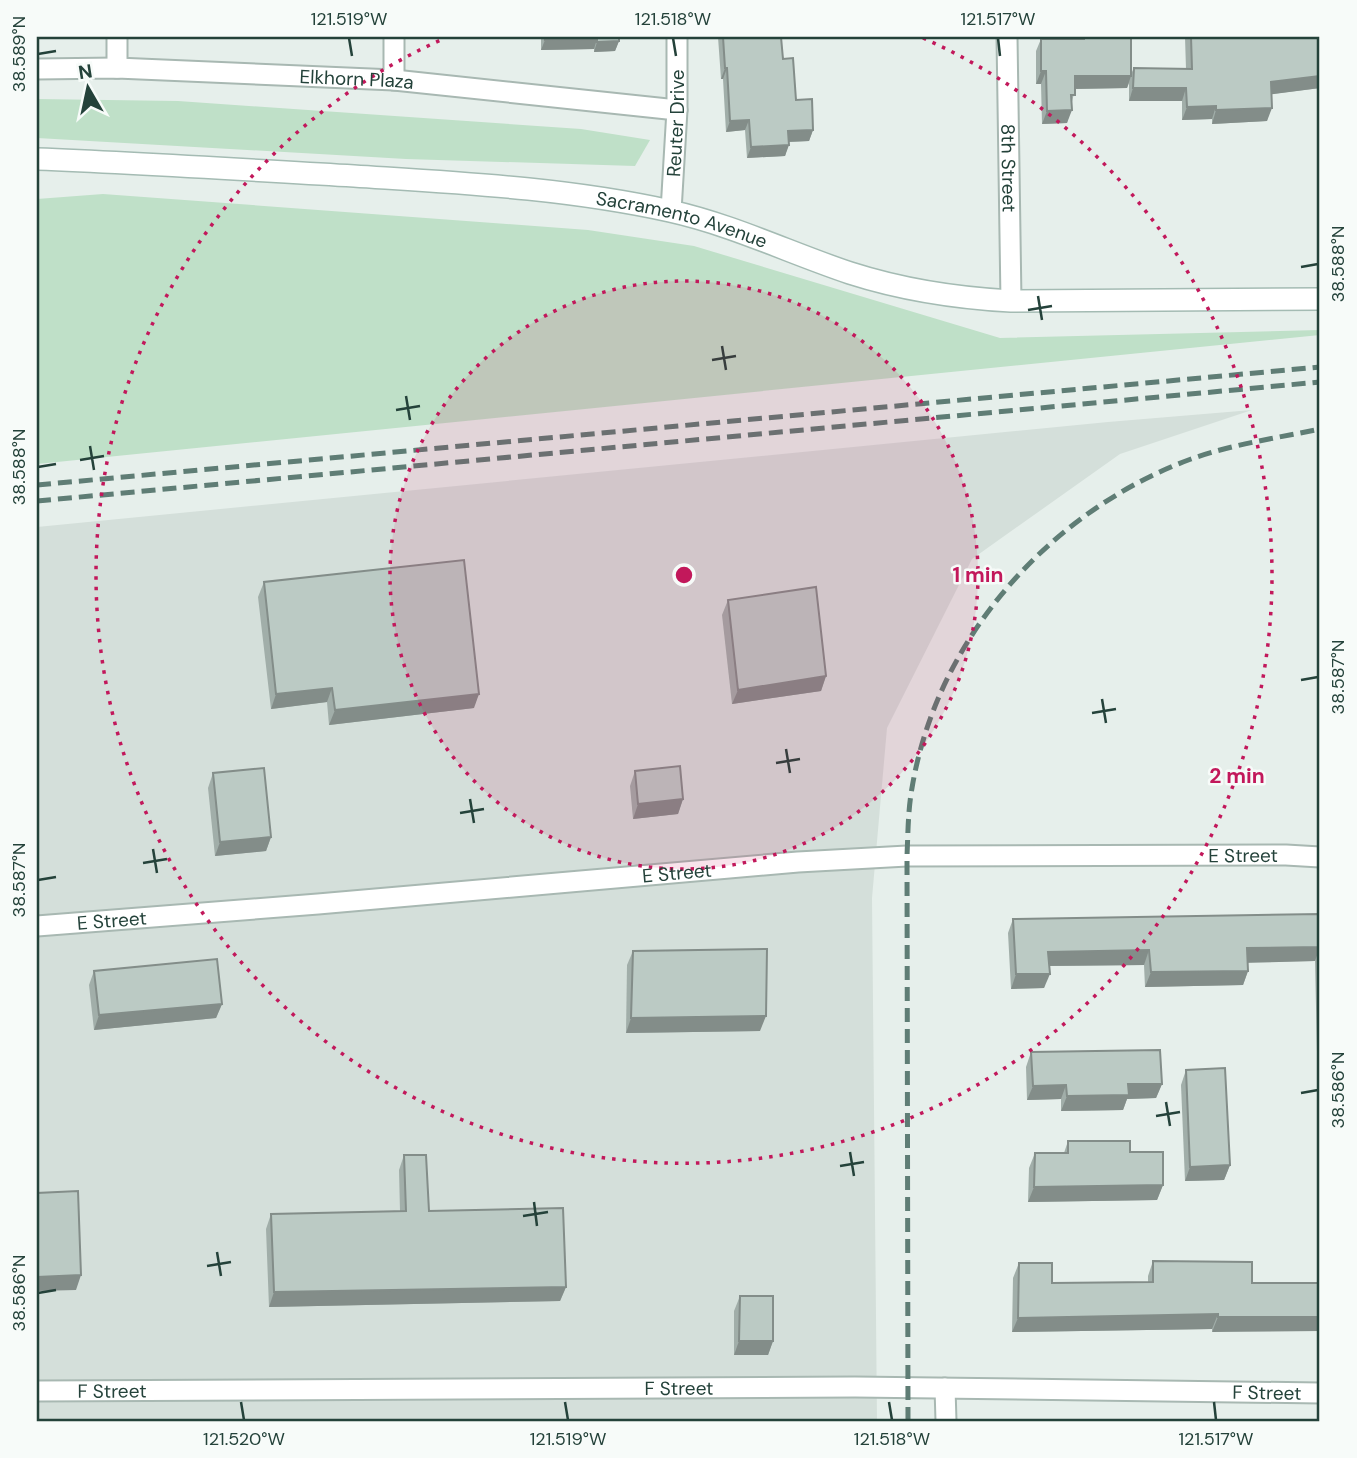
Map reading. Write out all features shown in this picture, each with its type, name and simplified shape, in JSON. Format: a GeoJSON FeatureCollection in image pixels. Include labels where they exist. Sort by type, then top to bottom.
{"type":"FeatureCollection","features":[{"type":"Feature","properties":{"kind":"main road","name":"Sacramento Avenue"},"geometry":{"type":"LineString","coordinates":[[37,159],[451,183],[578,195],[671,211],[754,236],[848,272],[888,284],[968,298],[1011,301],[1320,299]]}},
{"type":"Feature","properties":{"kind":"street"},"geometry":{"type":"LineString","coordinates":[[117,37],[117,68]]}},
{"type":"Feature","properties":{"kind":"street"},"geometry":{"type":"LineString","coordinates":[[394,37],[394,80]]}},
{"type":"Feature","properties":{"kind":"street","name":"Reuter Drive"},"geometry":{"type":"LineString","coordinates":[[671,211],[677,110],[677,37]]}},
{"type":"Feature","properties":{"kind":"street","name":"8th Street"},"geometry":{"type":"LineString","coordinates":[[1007,37],[1011,301]]}},
{"type":"Feature","properties":{"kind":"street","name":"Elkhorn Plaza"},"geometry":{"type":"LineString","coordinates":[[37,69],[117,68],[394,80],[677,110]]}},
{"type":"Feature","properties":{"kind":"street","name":"E Street"},"geometry":{"type":"LineString","coordinates":[[37,926],[855,858],[1320,857]]}},
{"type":"Feature","properties":{"kind":"street","name":"F Street"},"geometry":{"type":"LineString","coordinates":[[37,1391],[855,1387],[1320,1393]]}},
{"type":"Feature","properties":{"kind":"street"},"geometry":{"type":"LineString","coordinates":[[945,1388],[946,1421]]}},
{"type":"Feature","properties":{"kind":"shaded area"},"geometry":{"type":"Polygon","coordinates":[[[1252,410],[1120,454],[972,559],[887,728],[872,898],[877,1421],[37,1421],[37,527],[1252,410]]]}},
{"type":"Feature","properties":{"kind":"green space"},"geometry":{"type":"Polygon","coordinates":[[[37,99],[178,101],[581,129],[650,140],[635,166],[406,159],[37,138],[37,99]]]}},
{"type":"Feature","properties":{"kind":"green space"},"geometry":{"type":"Polygon","coordinates":[[[103,194],[588,230],[694,246],[1000,338],[1320,330],[1320,335],[37,464],[37,199],[103,194]]]}},
{"type":"Feature","properties":{"kind":"building"},"geometry":{"type":"Polygon","coordinates":[[[545,37],[619,37],[619,41],[545,40],[545,37]]]}},
{"type":"Feature","properties":{"kind":"building"},"geometry":{"type":"Polygon","coordinates":[[[723,37],[781,37],[783,59],[793,58],[796,100],[812,99],[813,130],[788,131],[789,145],[751,147],[749,120],[730,121],[723,37]]]}},
{"type":"Feature","properties":{"kind":"building"},"geometry":{"type":"Polygon","coordinates":[[[1131,37],[1131,76],[1075,76],[1075,95],[1071,95],[1072,110],[1047,111],[1046,71],[1041,71],[1041,39],[1131,37]]]}},
{"type":"Feature","properties":{"kind":"building"},"geometry":{"type":"Polygon","coordinates":[[[1191,37],[1320,37],[1320,76],[1271,82],[1272,108],[1216,110],[1216,106],[1187,107],[1186,88],[1133,88],[1134,68],[1192,69],[1191,37]]]}},
{"type":"Feature","properties":{"kind":"building"},"geometry":{"type":"Polygon","coordinates":[[[464,560],[479,694],[335,710],[332,688],[276,694],[264,582],[464,560]]]}},
{"type":"Feature","properties":{"kind":"building"},"geometry":{"type":"Polygon","coordinates":[[[816,587],[826,676],[738,690],[728,600],[816,587]]]}},
{"type":"Feature","properties":{"kind":"building"},"geometry":{"type":"Polygon","coordinates":[[[680,766],[683,799],[638,804],[635,771],[680,766]]]}},
{"type":"Feature","properties":{"kind":"building"},"geometry":{"type":"Polygon","coordinates":[[[264,768],[271,837],[220,842],[213,773],[264,768]]]}},
{"type":"Feature","properties":{"kind":"building"},"geometry":{"type":"Polygon","coordinates":[[[1320,914],[1320,947],[1247,948],[1248,971],[1151,972],[1149,950],[1048,952],[1050,974],[1016,974],[1013,919],[1320,914]]]}},
{"type":"Feature","properties":{"kind":"building"},"geometry":{"type":"Polygon","coordinates":[[[767,949],[766,1016],[631,1018],[633,951],[767,949]]]}},
{"type":"Feature","properties":{"kind":"building"},"geometry":{"type":"Polygon","coordinates":[[[217,959],[222,1004],[99,1015],[94,971],[217,959]]]}},
{"type":"Feature","properties":{"kind":"building"},"geometry":{"type":"Polygon","coordinates":[[[1160,1050],[1162,1084],[1128,1084],[1129,1095],[1067,1096],[1066,1085],[1033,1086],[1031,1052],[1160,1050]]]}},
{"type":"Feature","properties":{"kind":"building"},"geometry":{"type":"Polygon","coordinates":[[[1225,1068],[1230,1165],[1190,1167],[1186,1070],[1225,1068]]]}},
{"type":"Feature","properties":{"kind":"building"},"geometry":{"type":"Polygon","coordinates":[[[1068,1141],[1130,1141],[1130,1152],[1163,1152],[1163,1185],[1034,1187],[1035,1153],[1068,1153],[1068,1141]]]}},
{"type":"Feature","properties":{"kind":"building"},"geometry":{"type":"Polygon","coordinates":[[[404,1155],[426,1155],[429,1211],[563,1208],[566,1287],[274,1292],[271,1214],[406,1211],[404,1155]]]}},
{"type":"Feature","properties":{"kind":"building"},"geometry":{"type":"Polygon","coordinates":[[[78,1191],[81,1275],[37,1277],[37,1193],[78,1191]]]}},
{"type":"Feature","properties":{"kind":"building"},"geometry":{"type":"Polygon","coordinates":[[[1153,1261],[1252,1262],[1252,1283],[1320,1283],[1320,1317],[1218,1317],[1218,1314],[1018,1318],[1019,1263],[1052,1263],[1052,1283],[1153,1282],[1153,1261]]]}},
{"type":"Feature","properties":{"kind":"building"},"geometry":{"type":"Polygon","coordinates":[[[740,1296],[773,1296],[773,1341],[739,1341],[740,1296]]]}},
{"type":"Feature","properties":{"kind":"railway"},"geometry":{"type":"LineString","coordinates":[[37,485],[1320,367]]}},
{"type":"Feature","properties":{"kind":"railway"},"geometry":{"type":"LineString","coordinates":[[37,501],[1320,382]]}},
{"type":"Feature","properties":{"kind":"railway"},"geometry":{"type":"LineString","coordinates":[[908,1421],[908,822],[912,788],[925,733],[946,681],[974,632],[1008,587],[1047,546],[1091,511],[1140,482],[1191,459],[1239,445],[1320,429]]}}]}
